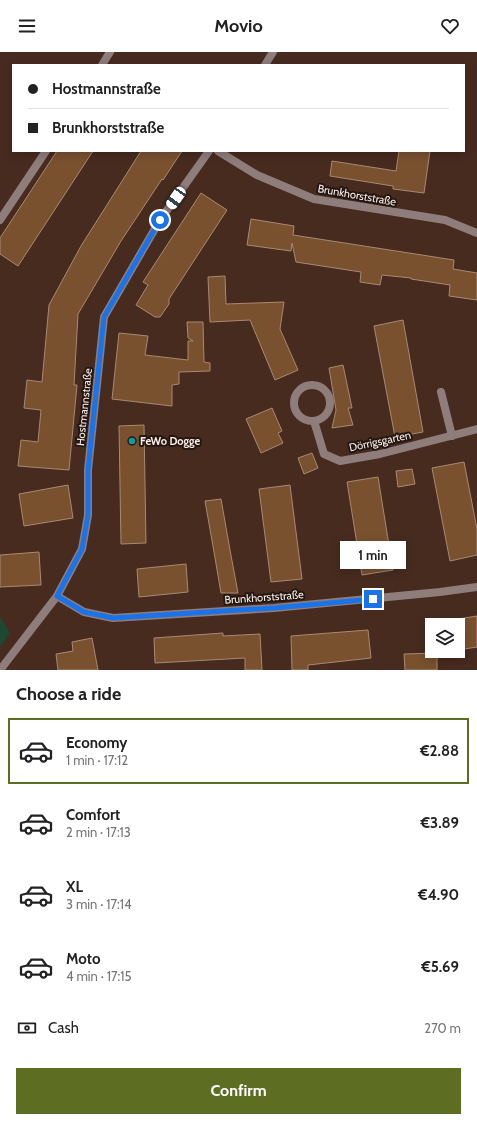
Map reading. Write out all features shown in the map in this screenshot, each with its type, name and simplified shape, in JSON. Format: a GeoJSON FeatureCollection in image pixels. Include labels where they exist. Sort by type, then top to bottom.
{"type":"FeatureCollection","features":[{"type":"Feature","properties":{"kind":"street"},"geometry":{"type":"LineString","coordinates":[[103,64],[110,52]]}},
{"type":"Feature","properties":{"kind":"street"},"geometry":{"type":"LineString","coordinates":[[266,64],[273,52]]}},
{"type":"Feature","properties":{"kind":"street"},"geometry":{"type":"LineString","coordinates":[[0,220],[45,152]]}},
{"type":"Feature","properties":{"kind":"street","name":"Hostmannstraße"},"geometry":{"type":"LineString","coordinates":[[0,670],[57,596],[82,549],[88,515],[88,470],[104,317],[160,220],[208,152]]}},
{"type":"Feature","properties":{"kind":"street","name":"Brunkhorststraße"},"geometry":{"type":"LineString","coordinates":[[220,152],[257,175],[314,199],[445,220],[477,233]]}},
{"type":"Feature","properties":{"kind":"street"},"geometry":{"type":"LineString","coordinates":[[311,385],[323,388],[330,398],[330,405],[325,416],[314,421],[302,419],[295,410],[294,404],[296,393],[305,386],[311,385]]}},
{"type":"Feature","properties":{"kind":"street"},"geometry":{"type":"LineString","coordinates":[[441,392],[452,436]]}},
{"type":"Feature","properties":{"kind":"street","name":"Dörrigsgarten"},"geometry":{"type":"LineString","coordinates":[[314,421],[324,454],[340,461],[380,454],[477,429]]}},
{"type":"Feature","properties":{"kind":"street","name":"Brunkhorststraße"},"geometry":{"type":"LineString","coordinates":[[57,596],[84,612],[113,618],[274,608],[477,587]]}},
{"type":"Feature","properties":{"kind":"green space"},"geometry":{"type":"Polygon","coordinates":[[[0,617],[10,633],[0,647],[0,617]]]}},
{"type":"Feature","properties":{"kind":"building"},"geometry":{"type":"Polygon","coordinates":[[[56,152],[92,152],[18,266],[0,254],[0,238],[56,152]]]}},
{"type":"Feature","properties":{"kind":"building"},"geometry":{"type":"Polygon","coordinates":[[[140,152],[181,152],[121,241],[78,314],[74,385],[77,385],[69,470],[18,466],[21,440],[38,442],[41,410],[24,408],[27,380],[42,382],[49,305],[81,246],[140,152]]]}},
{"type":"Feature","properties":{"kind":"building"},"geometry":{"type":"Polygon","coordinates":[[[399,152],[430,152],[424,193],[393,189],[393,186],[330,176],[332,161],[396,171],[399,152]]]}},
{"type":"Feature","properties":{"kind":"building"},"geometry":{"type":"Polygon","coordinates":[[[201,193],[227,210],[169,299],[169,304],[160,317],[155,317],[136,305],[148,285],[143,282],[201,193]]]}},
{"type":"Feature","properties":{"kind":"building"},"geometry":{"type":"Polygon","coordinates":[[[251,219],[294,226],[293,235],[454,260],[453,269],[477,273],[477,300],[449,296],[450,285],[411,278],[382,275],[380,285],[360,282],[361,272],[296,262],[292,243],[291,251],[247,245],[251,219]]]}},
{"type":"Feature","properties":{"kind":"building"},"geometry":{"type":"Polygon","coordinates":[[[225,276],[226,304],[284,302],[280,329],[298,370],[275,380],[250,320],[210,322],[208,277],[225,276]]]}},
{"type":"Feature","properties":{"kind":"building"},"geometry":{"type":"Polygon","coordinates":[[[403,320],[423,432],[395,437],[374,326],[403,320]]]}},
{"type":"Feature","properties":{"kind":"building"},"geometry":{"type":"Polygon","coordinates":[[[187,322],[203,322],[204,362],[210,363],[210,371],[179,372],[179,384],[172,385],[172,406],[112,399],[119,333],[148,336],[145,355],[188,360],[188,341],[193,341],[188,338],[187,322]]]}},
{"type":"Feature","properties":{"kind":"building"},"geometry":{"type":"Polygon","coordinates":[[[343,365],[352,408],[348,408],[353,425],[332,428],[336,410],[329,368],[343,365]]]}},
{"type":"Feature","properties":{"kind":"building"},"geometry":{"type":"Polygon","coordinates":[[[272,408],[282,431],[278,433],[283,443],[261,453],[246,419],[272,408]]]}},
{"type":"Feature","properties":{"kind":"building"},"geometry":{"type":"Polygon","coordinates":[[[144,425],[146,543],[121,544],[119,426],[144,425]]]}},
{"type":"Feature","properties":{"kind":"building"},"geometry":{"type":"Polygon","coordinates":[[[312,453],[318,468],[304,474],[298,458],[312,453]]]}},
{"type":"Feature","properties":{"kind":"building"},"geometry":{"type":"Polygon","coordinates":[[[464,462],[477,529],[477,555],[450,561],[432,468],[464,462]]]}},
{"type":"Feature","properties":{"kind":"building"},"geometry":{"type":"Polygon","coordinates":[[[412,469],[415,484],[398,487],[396,471],[412,469]]]}},
{"type":"Feature","properties":{"kind":"building"},"geometry":{"type":"Polygon","coordinates":[[[378,477],[393,570],[362,575],[347,482],[378,477]]]}},
{"type":"Feature","properties":{"kind":"building"},"geometry":{"type":"Polygon","coordinates":[[[68,485],[73,518],[24,526],[19,494],[68,485]]]}},
{"type":"Feature","properties":{"kind":"building"},"geometry":{"type":"Polygon","coordinates":[[[290,485],[302,579],[271,582],[259,489],[290,485]]]}},
{"type":"Feature","properties":{"kind":"building"},"geometry":{"type":"Polygon","coordinates":[[[221,499],[238,593],[221,593],[205,501],[221,499]]]}},
{"type":"Feature","properties":{"kind":"building"},"geometry":{"type":"Polygon","coordinates":[[[39,552],[41,585],[0,587],[0,555],[39,552]]]}},
{"type":"Feature","properties":{"kind":"building"},"geometry":{"type":"Polygon","coordinates":[[[186,564],[188,592],[139,597],[137,569],[186,564]]]}},
{"type":"Feature","properties":{"kind":"building"},"geometry":{"type":"Polygon","coordinates":[[[477,616],[477,647],[465,649],[464,618],[477,616]]]}},
{"type":"Feature","properties":{"kind":"building"},"geometry":{"type":"Polygon","coordinates":[[[368,630],[371,658],[308,665],[308,670],[292,670],[291,636],[368,630]]]}},
{"type":"Feature","properties":{"kind":"building"},"geometry":{"type":"Polygon","coordinates":[[[223,633],[223,636],[260,634],[262,670],[245,670],[245,658],[155,663],[154,638],[223,633]]]}},
{"type":"Feature","properties":{"kind":"building"},"geometry":{"type":"Polygon","coordinates":[[[92,638],[98,670],[58,670],[56,654],[73,651],[72,642],[92,638]]]}},
{"type":"Feature","properties":{"kind":"building"},"geometry":{"type":"Polygon","coordinates":[[[425,653],[425,658],[437,658],[437,670],[405,670],[404,654],[425,653]]]}},
{"type":"Feature","properties":{"kind":"place","name":"FeWo Dogge"},"geometry":{"type":"Point","coordinates":[132,441]}},
{"type":"Feature","properties":{"kind":"route"},"geometry":{"type":"LineString","coordinates":[[160,220],[104,317],[88,470],[88,515],[82,549],[57,596],[84,612],[113,618],[274,608],[373,599]]}}]}
